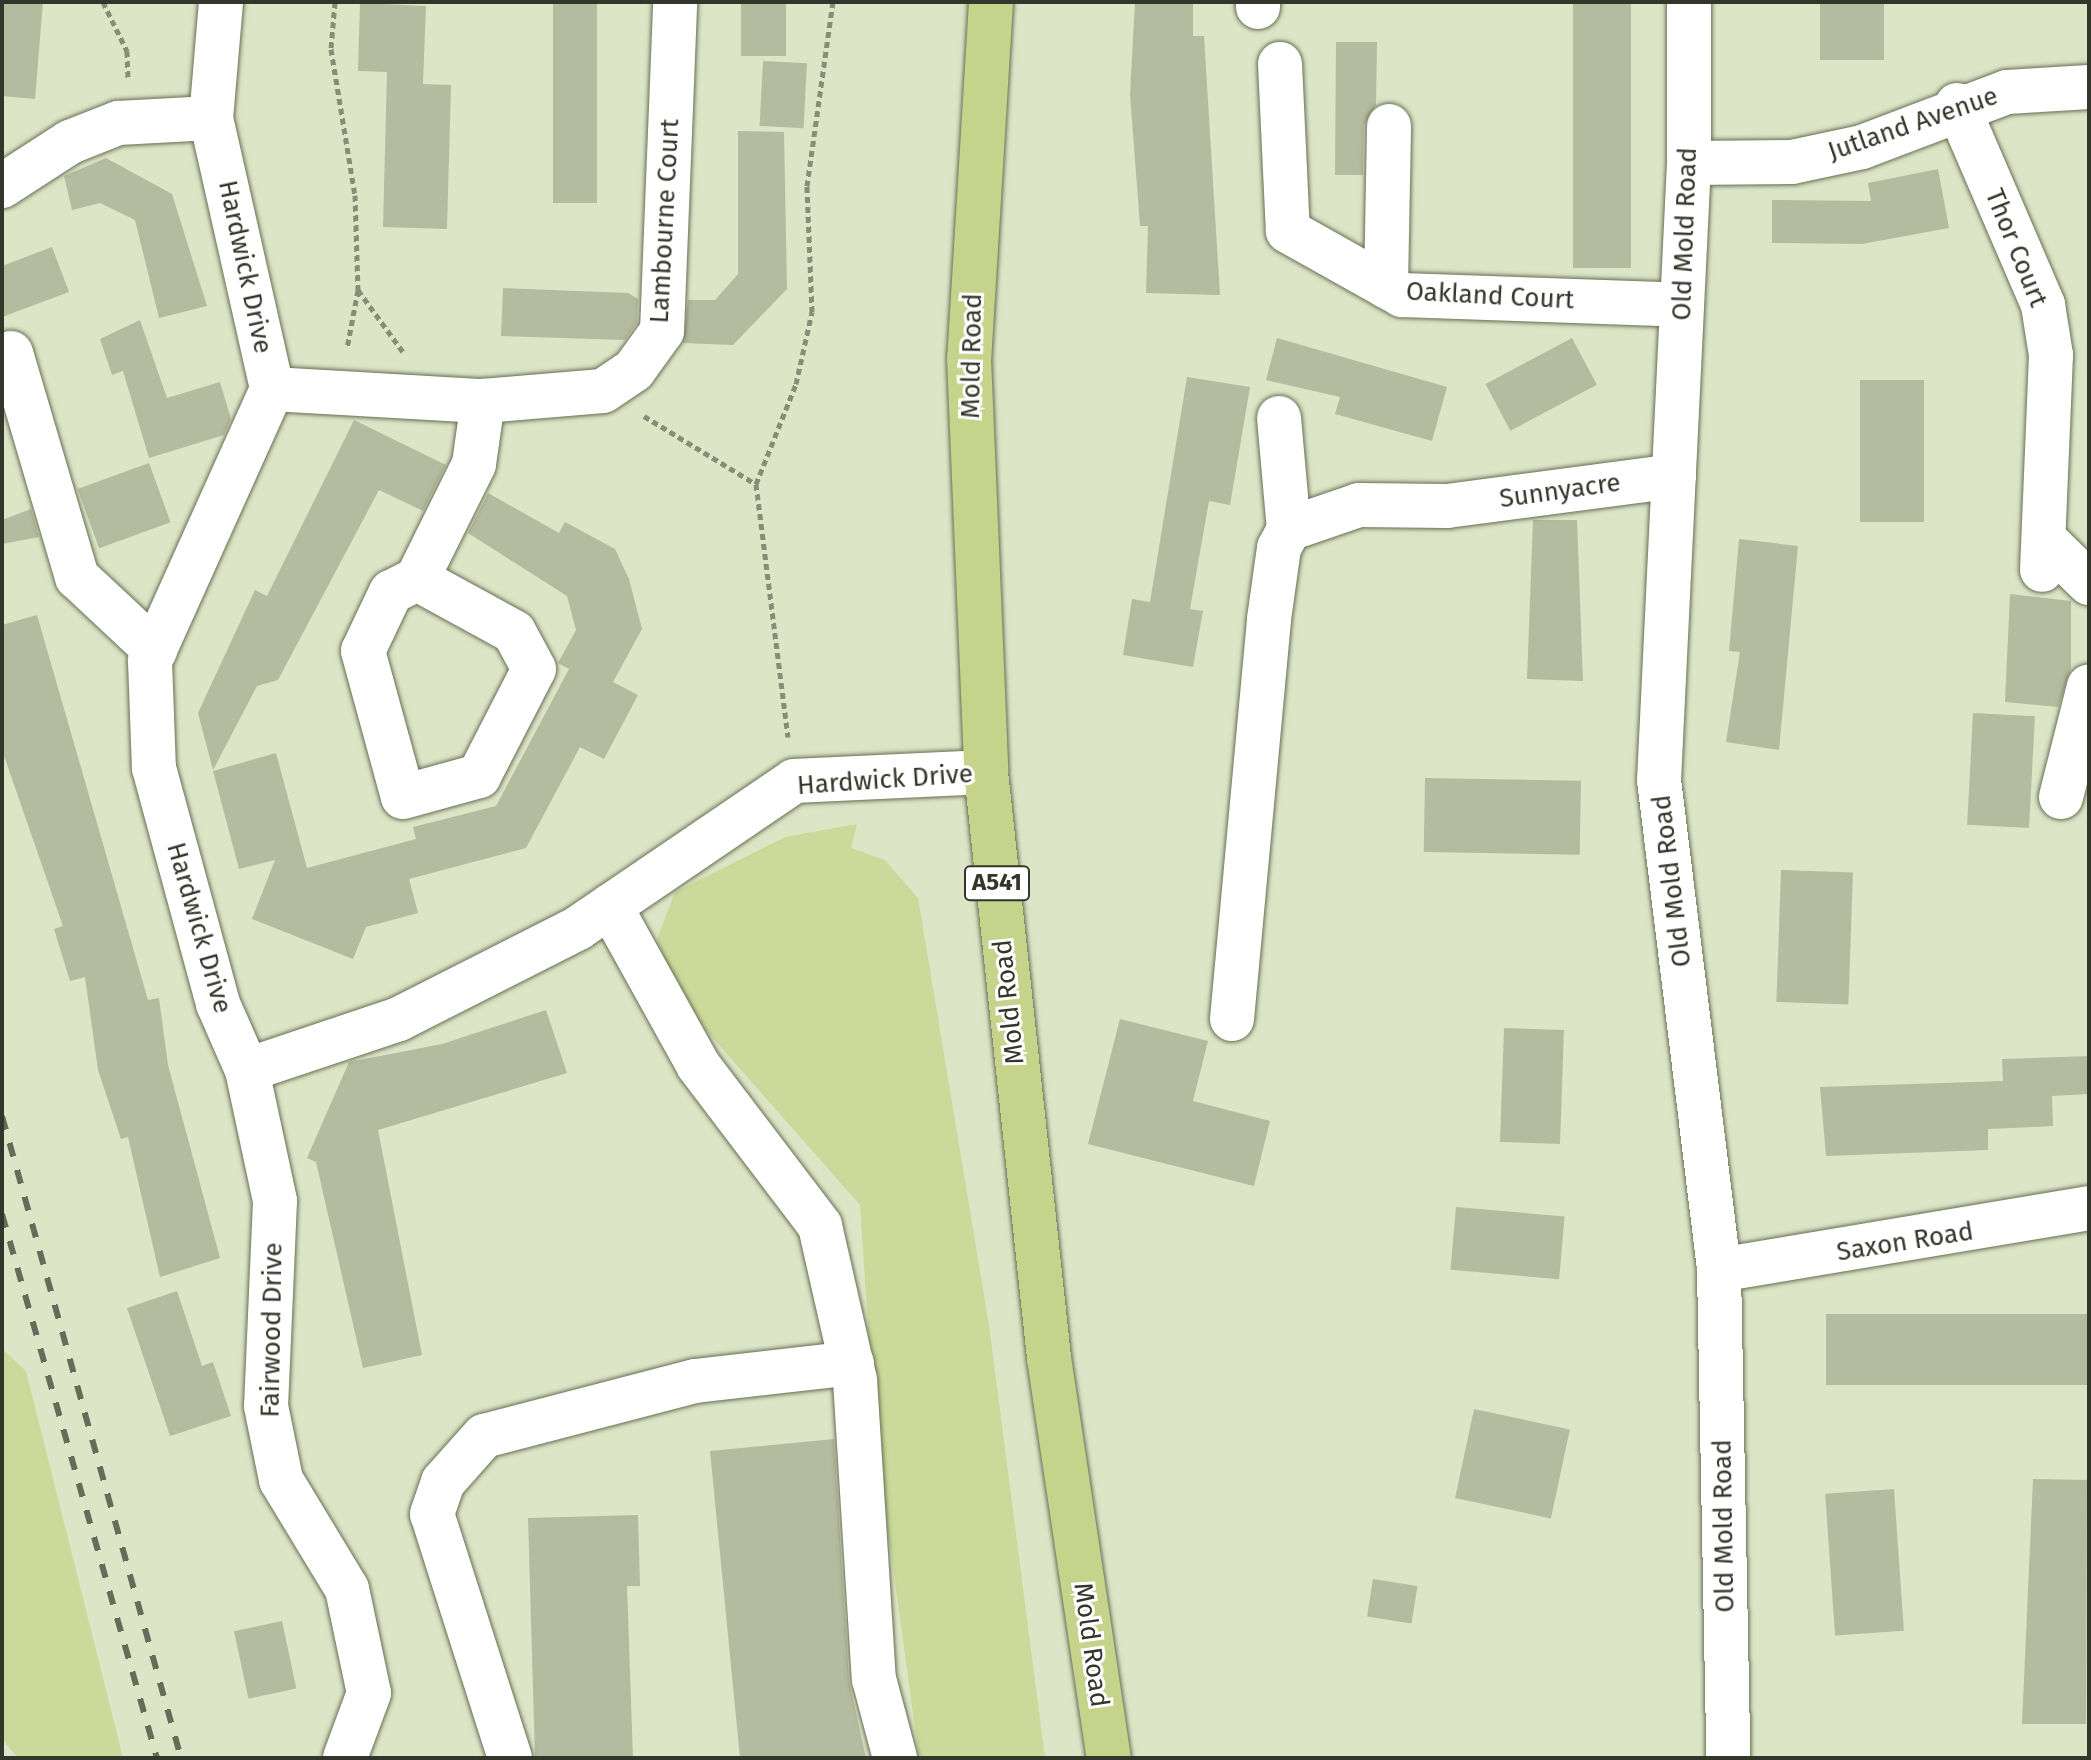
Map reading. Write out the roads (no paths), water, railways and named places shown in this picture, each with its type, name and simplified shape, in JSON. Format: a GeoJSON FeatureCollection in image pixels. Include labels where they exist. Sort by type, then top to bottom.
{"type":"FeatureCollection","features":[{"type":"Feature","properties":{"kind":"main road","name":"Mold Road"},"geometry":{"type":"LineString","coordinates":[[991,2],[969,358],[986,772],[1045,1328],[1109,1758]]}},
{"type":"Feature","properties":{"kind":"street","name":"Hardwick Drive"},"geometry":{"type":"LineString","coordinates":[[221,2],[211,118],[272,389],[155,650],[154,768],[218,1004],[247,1070],[399,1019],[610,906],[794,781],[986,772]]}},
{"type":"Feature","properties":{"kind":"street","name":"Lambourne Court"},"geometry":{"type":"LineString","coordinates":[[483,401],[603,391],[634,370],[662,331],[675,2]]}},
{"type":"Feature","properties":{"kind":"street","name":"Old Mold Road"},"geometry":{"type":"LineString","coordinates":[[1689,2],[1689,163],[1659,780],[1719,1270],[1728,1758]]}},
{"type":"Feature","properties":{"kind":"street","name":"Oakland Court"},"geometry":{"type":"LineString","coordinates":[[1280,64],[1288,231],[1402,295],[1682,305]]}},
{"type":"Feature","properties":{"kind":"street","name":"Jutland Avenue"},"geometry":{"type":"LineString","coordinates":[[1689,163],[1792,162],[1862,147],[1957,105],[2007,92],[2089,87]]}},
{"type":"Feature","properties":{"kind":"street","name":"Thor Court"},"geometry":{"type":"LineString","coordinates":[[1957,105],[2043,305],[2051,355],[2043,555],[2089,583]]}},
{"type":"Feature","properties":{"kind":"street"},"geometry":{"type":"LineString","coordinates":[[2,186],[70,142],[130,123],[211,118]]}},
{"type":"Feature","properties":{"kind":"street"},"geometry":{"type":"LineString","coordinates":[[1386,286],[1389,126]]}},
{"type":"Feature","properties":{"kind":"street"},"geometry":{"type":"LineString","coordinates":[[11,353],[77,577],[155,650]]}},
{"type":"Feature","properties":{"kind":"street"},"geometry":{"type":"LineString","coordinates":[[272,389],[483,401],[474,464],[417,579],[391,592],[363,651],[403,797],[479,776],[534,669],[514,632],[417,579]]}},
{"type":"Feature","properties":{"kind":"street"},"geometry":{"type":"LineString","coordinates":[[1232,1019],[1269,619],[1279,548],[1289,529],[1279,418]]}},
{"type":"Feature","properties":{"kind":"street","name":"Sunnyacre"},"geometry":{"type":"LineString","coordinates":[[1289,529],[1359,505],[1447,506],[1674,476]]}},
{"type":"Feature","properties":{"kind":"street"},"geometry":{"type":"LineString","coordinates":[[2061,797],[2089,686]]}},
{"type":"Feature","properties":{"kind":"street"},"geometry":{"type":"LineString","coordinates":[[610,906],[698,1065],[820,1226],[852,1363],[874,1679],[895,1758]]}},
{"type":"Feature","properties":{"kind":"street","name":"Fairwood Drive"},"geometry":{"type":"LineString","coordinates":[[247,1070],[275,1201],[266,1406],[281,1480],[347,1589],[369,1693],[345,1758]]}},
{"type":"Feature","properties":{"kind":"street","name":"Saxon Road"},"geometry":{"type":"LineString","coordinates":[[1719,1270],[2089,1208]]}},
{"type":"Feature","properties":{"kind":"street"},"geometry":{"type":"LineString","coordinates":[[510,1758],[432,1514],[443,1482],[484,1436],[695,1381],[852,1363]]}},
{"type":"Feature","properties":{"kind":"railway"},"geometry":{"type":"LineString","coordinates":[[2,1116],[181,1758]]}},
{"type":"Feature","properties":{"kind":"railway"},"geometry":{"type":"LineString","coordinates":[[2,1214],[157,1758]]}}]}
